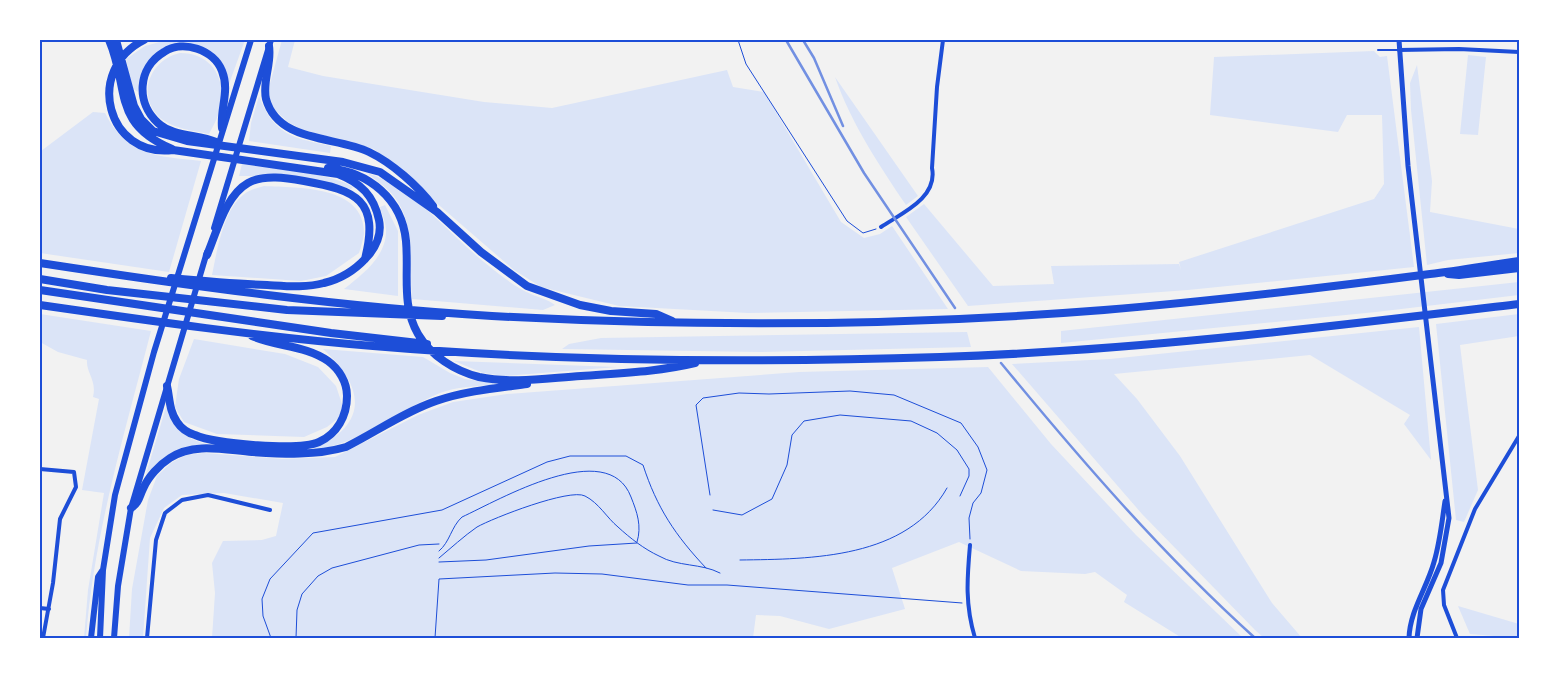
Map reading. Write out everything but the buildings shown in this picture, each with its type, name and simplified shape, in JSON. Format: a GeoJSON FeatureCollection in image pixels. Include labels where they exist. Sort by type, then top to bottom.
{"type":"FeatureCollection","features":[{"type":"Feature","properties":{"kind":"highway"},"geometry":{"type":"LineString","coordinates":[[109,40],[126,109],[133,123],[154,142],[174,150]]}},
{"type":"Feature","properties":{"kind":"highway"},"geometry":{"type":"LineString","coordinates":[[116,40],[134,106],[153,131],[170,138],[343,162],[373,170],[391,178],[437,212],[481,252],[528,286],[574,303],[611,310],[656,314],[676,322]]}},
{"type":"Feature","properties":{"kind":"highway"},"geometry":{"type":"LineString","coordinates":[[144,40],[136,44],[120,59],[114,68],[108,90],[111,112],[127,136],[142,146],[155,150],[174,150],[303,168],[351,179],[363,187],[371,198],[377,211],[379,236],[376,246],[357,268],[341,277],[308,286],[222,283],[167,278],[156,281]]}},
{"type":"Feature","properties":{"kind":"highway"},"geometry":{"type":"LineString","coordinates":[[270,43],[271,58],[265,90],[267,100],[276,118],[304,134],[349,145],[381,159],[428,200],[437,212]]}},
{"type":"Feature","properties":{"kind":"highway"},"geometry":{"type":"LineString","coordinates":[[222,128],[221,117],[226,90],[221,69],[216,61],[194,48],[183,46],[164,51],[151,64],[142,81],[142,96],[147,111],[165,128],[207,138],[222,145]]}},
{"type":"Feature","properties":{"kind":"highway"},"geometry":{"type":"LineString","coordinates":[[303,168],[310,166],[353,172],[366,178],[385,193],[400,216],[404,228],[407,256],[408,306],[418,334],[432,351],[462,371],[498,379],[543,378],[668,369],[704,360]]}},
{"type":"Feature","properties":{"kind":"highway"},"geometry":{"type":"LineString","coordinates":[[207,254],[231,199],[248,182],[275,177],[334,186],[354,196],[362,204],[371,227],[370,239],[364,260]]}},
{"type":"Feature","properties":{"kind":"highway"},"geometry":{"type":"LineString","coordinates":[[40,263],[218,290],[467,314],[676,322],[858,322],[1083,311],[1237,297],[1436,274],[1519,261]]}},
{"type":"Feature","properties":{"kind":"highway"},"geometry":{"type":"LineString","coordinates":[[1436,274],[1459,275],[1519,268]]}},
{"type":"Feature","properties":{"kind":"highway"},"geometry":{"type":"LineString","coordinates":[[40,279],[107,290],[287,310],[433,316],[467,314]]}},
{"type":"Feature","properties":{"kind":"highway"},"geometry":{"type":"LineString","coordinates":[[40,290],[332,333],[493,354]]}},
{"type":"Feature","properties":{"kind":"highway"},"geometry":{"type":"LineString","coordinates":[[40,305],[244,332],[373,346],[493,354],[704,360],[931,357],[1027,353],[1193,340],[1519,304]]}},
{"type":"Feature","properties":{"kind":"highway"},"geometry":{"type":"LineString","coordinates":[[167,386],[170,409],[177,422],[186,431],[194,435],[215,440],[285,446],[308,445],[328,438],[342,421],[347,405],[344,382],[338,370],[330,362],[310,351],[264,341],[244,332]]}},
{"type":"Feature","properties":{"kind":"highway"},"geometry":{"type":"LineString","coordinates":[[131,508],[138,504],[143,489],[161,464],[185,451],[212,448],[304,454],[334,451],[346,447],[414,410],[436,401],[459,395],[529,383],[543,378]]}},
{"type":"Feature","properties":{"kind":"main road"},"geometry":{"type":"LineString","coordinates":[[100,638],[103,570],[115,495],[154,352],[250,40]]}},
{"type":"Feature","properties":{"kind":"main road"},"geometry":{"type":"LineString","coordinates":[[114,638],[118,586],[131,508],[270,43]]}},
{"type":"Feature","properties":{"kind":"main road"},"geometry":{"type":"LineString","coordinates":[[92,638],[98,577],[103,570]]}},
{"type":"Feature","properties":{"kind":"street"},"geometry":{"type":"LineString","coordinates":[[1399,40],[1408,166],[1449,518],[1441,563],[1422,610],[1417,638]]}},
{"type":"Feature","properties":{"kind":"street"},"geometry":{"type":"LineString","coordinates":[[881,227],[917,204],[930,190],[934,179],[932,168],[936,87],[942,42]]}},
{"type":"Feature","properties":{"kind":"street"},"geometry":{"type":"LineString","coordinates":[[1400,50],[1458,48],[1519,52]]}},
{"type":"Feature","properties":{"kind":"street"},"geometry":{"type":"LineString","coordinates":[[1458,638],[1444,605],[1443,590],[1475,509],[1519,436]]}},
{"type":"Feature","properties":{"kind":"street"},"geometry":{"type":"LineString","coordinates":[[40,469],[74,472],[76,487],[60,519],[49,609],[42,638]]}},
{"type":"Feature","properties":{"kind":"street"},"geometry":{"type":"LineString","coordinates":[[1409,638],[1416,606],[1434,563],[1440,541],[1446,490]]}},
{"type":"Feature","properties":{"kind":"street"},"geometry":{"type":"LineString","coordinates":[[147,638],[156,540],[165,513],[182,500],[208,495],[270,510]]}},
{"type":"Feature","properties":{"kind":"street"},"geometry":{"type":"LineString","coordinates":[[970,545],[966,589],[975,638]]}},
{"type":"Feature","properties":{"kind":"street"},"geometry":{"type":"LineString","coordinates":[[40,608],[49,609]]}},
{"type":"Feature","properties":{"kind":"lane"},"geometry":{"type":"LineString","coordinates":[[1106,40],[1111,41]]}},
{"type":"Feature","properties":{"kind":"lane"},"geometry":{"type":"LineString","coordinates":[[1378,50],[1400,50]]}},
{"type":"Feature","properties":{"kind":"path"},"geometry":{"type":"LineString","coordinates":[[738,40],[746,64],[825,183],[847,221],[863,233],[881,227]]}},
{"type":"Feature","properties":{"kind":"path"},"geometry":{"type":"LineString","coordinates":[[710,495],[696,405],[703,398],[738,393],[770,394],[850,391],[894,395],[961,423],[978,447],[987,470],[981,493],[973,503],[969,518],[970,545]]}},
{"type":"Feature","properties":{"kind":"path"},"geometry":{"type":"LineString","coordinates":[[713,510],[742,515],[772,499],[787,465],[792,435],[804,421],[840,415],[911,422],[937,433],[957,450],[969,469],[969,476],[960,496]]}},
{"type":"Feature","properties":{"kind":"path"},"geometry":{"type":"LineString","coordinates":[[271,638],[263,616],[262,599],[270,579],[300,544],[313,533],[442,510],[547,462],[570,456],[592,454],[626,456],[643,465],[653,494],[680,540],[706,568]]}},
{"type":"Feature","properties":{"kind":"path"},"geometry":{"type":"LineString","coordinates":[[439,551],[445,546],[455,523],[462,517],[541,480],[570,473],[606,473],[623,483],[638,516],[640,534],[637,542]]}},
{"type":"Feature","properties":{"kind":"path"},"geometry":{"type":"LineString","coordinates":[[740,560],[788,559],[848,552],[902,535],[929,513],[948,488]]}},
{"type":"Feature","properties":{"kind":"path"},"geometry":{"type":"LineString","coordinates":[[439,558],[478,527],[534,505],[580,494],[600,508],[618,527],[642,546],[665,559],[684,566],[706,568],[720,573]]}},
{"type":"Feature","properties":{"kind":"path"},"geometry":{"type":"LineString","coordinates":[[439,562],[486,560],[589,546],[637,542]]}},
{"type":"Feature","properties":{"kind":"path"},"geometry":{"type":"LineString","coordinates":[[296,638],[297,610],[302,594],[318,576],[332,568],[420,545],[439,544]]}},
{"type":"Feature","properties":{"kind":"path"},"geometry":{"type":"LineString","coordinates":[[435,638],[439,579],[555,573],[602,574],[688,584],[727,584],[968,603]]}},
{"type":"Feature","properties":{"kind":"shaded area"},"geometry":{"type":"Polygon","coordinates":[[[167,40],[245,40],[229,84],[223,66],[212,53],[197,46],[181,45],[165,49],[152,58],[142,73],[138,92],[132,88],[126,59],[145,46],[167,40]]]}},
{"type":"Feature","properties":{"kind":"shaded area"},"geometry":{"type":"Polygon","coordinates":[[[282,40],[295,40],[288,67],[323,76],[484,102],[552,108],[727,70],[733,87],[764,92],[841,222],[864,238],[880,234],[892,226],[948,309],[748,313],[619,306],[541,287],[514,270],[374,149],[301,129],[288,122],[275,110],[270,99],[269,87],[282,40]]]}},
{"type":"Feature","properties":{"kind":"shaded area"},"geometry":{"type":"Polygon","coordinates":[[[1374,51],[1380,57],[1387,56],[1414,267],[1188,290],[968,306],[906,217],[924,204],[993,286],[1054,284],[1051,266],[1179,264],[1181,270],[1179,262],[1374,199],[1384,184],[1382,115],[1347,115],[1338,132],[1210,115],[1214,57],[1374,51]]]}},
{"type":"Feature","properties":{"kind":"shaded area"},"geometry":{"type":"Polygon","coordinates":[[[180,53],[191,54],[209,63],[219,78],[222,98],[217,119],[209,134],[169,123],[158,116],[151,107],[148,97],[150,78],[162,62],[170,56],[180,53]]]}},
{"type":"Feature","properties":{"kind":"shaded area"},"geometry":{"type":"Polygon","coordinates":[[[1468,55],[1486,57],[1478,135],[1460,134],[1468,55]]]}},
{"type":"Feature","properties":{"kind":"shaded area"},"geometry":{"type":"Polygon","coordinates":[[[1417,65],[1432,181],[1430,212],[1519,229],[1519,253],[1448,260],[1427,265],[1411,110],[1410,83],[1417,65]]]}},
{"type":"Feature","properties":{"kind":"shaded area"},"geometry":{"type":"Polygon","coordinates":[[[835,77],[918,196],[906,205],[857,127],[835,77]]]}},
{"type":"Feature","properties":{"kind":"shaded area"},"geometry":{"type":"Polygon","coordinates":[[[259,96],[271,119],[278,127],[295,137],[331,146],[330,153],[249,141],[251,123],[259,96]]]}},
{"type":"Feature","properties":{"kind":"shaded area"},"geometry":{"type":"Polygon","coordinates":[[[93,112],[105,113],[123,138],[145,152],[171,158],[201,161],[169,272],[40,253],[41,151],[93,112]]]}},
{"type":"Feature","properties":{"kind":"shaded area"},"geometry":{"type":"Polygon","coordinates":[[[242,164],[331,178],[353,187],[351,189],[324,182],[296,178],[239,176],[242,164]]]}},
{"type":"Feature","properties":{"kind":"shaded area"},"geometry":{"type":"Polygon","coordinates":[[[367,173],[384,180],[416,201],[509,282],[555,305],[543,310],[412,299],[410,244],[405,217],[391,193],[367,173]]]}},
{"type":"Feature","properties":{"kind":"shaded area"},"geometry":{"type":"Polygon","coordinates":[[[264,186],[294,187],[327,192],[342,198],[354,206],[361,218],[364,234],[359,253],[326,276],[301,281],[212,275],[222,232],[230,211],[245,193],[264,186]]]}},
{"type":"Feature","properties":{"kind":"shaded area"},"geometry":{"type":"Polygon","coordinates":[[[385,205],[398,231],[398,296],[344,289],[372,264],[382,248],[386,230],[380,207],[385,205]]]}},
{"type":"Feature","properties":{"kind":"shaded area"},"geometry":{"type":"Polygon","coordinates":[[[1519,282],[1519,295],[1376,312],[1061,343],[1061,331],[1519,282]]]}},
{"type":"Feature","properties":{"kind":"shaded area"},"geometry":{"type":"Polygon","coordinates":[[[40,314],[151,331],[103,521],[90,599],[86,638],[84,638],[88,590],[104,493],[82,490],[99,399],[93,397],[94,386],[87,360],[58,352],[40,342],[40,314]]]}},
{"type":"Feature","properties":{"kind":"shaded area"},"geometry":{"type":"Polygon","coordinates":[[[1519,314],[1519,336],[1460,345],[1478,490],[1464,522],[1456,520],[1436,324],[1519,314]]]}},
{"type":"Feature","properties":{"kind":"shaded area"},"geometry":{"type":"Polygon","coordinates":[[[1419,327],[1431,460],[1404,424],[1410,415],[1310,355],[1114,374],[1137,399],[1180,456],[1272,603],[1302,638],[1264,638],[1255,630],[1142,514],[1012,364],[1110,359],[1419,327]]]}},
{"type":"Feature","properties":{"kind":"shaded area"},"geometry":{"type":"Polygon","coordinates":[[[967,332],[971,347],[760,352],[562,349],[569,344],[601,338],[967,332]]]}},
{"type":"Feature","properties":{"kind":"shaded area"},"geometry":{"type":"Polygon","coordinates":[[[194,339],[285,354],[318,367],[336,386],[345,413],[327,427],[304,437],[217,434],[184,422],[175,407],[179,379],[194,339]]]}},
{"type":"Feature","properties":{"kind":"shaded area"},"geometry":{"type":"Polygon","coordinates":[[[323,349],[423,357],[450,373],[465,379],[493,383],[493,385],[459,388],[440,393],[361,435],[345,442],[311,450],[330,440],[343,429],[352,417],[355,405],[353,392],[347,378],[323,349]]]}},
{"type":"Feature","properties":{"kind":"shaded area"},"geometry":{"type":"Polygon","coordinates":[[[454,361],[617,367],[505,376],[483,373],[454,361]]]}},
{"type":"Feature","properties":{"kind":"shaded area"},"geometry":{"type":"Polygon","coordinates":[[[988,367],[1051,444],[1136,535],[1243,638],[1182,638],[1124,602],[1127,595],[1095,572],[1085,574],[1021,571],[959,542],[892,568],[905,609],[829,629],[780,616],[756,615],[753,638],[212,638],[215,593],[212,563],[223,541],[262,540],[276,536],[283,503],[224,493],[182,495],[164,508],[150,538],[143,638],[129,638],[132,589],[148,500],[157,476],[171,463],[186,455],[204,453],[282,459],[335,457],[418,415],[453,402],[507,394],[799,372],[988,367]]]}},
{"type":"Feature","properties":{"kind":"shaded area"},"geometry":{"type":"Polygon","coordinates":[[[166,407],[176,426],[181,431],[192,439],[206,444],[187,447],[173,453],[160,461],[146,474],[166,407]]]}},
{"type":"Feature","properties":{"kind":"shaded area"},"geometry":{"type":"Polygon","coordinates":[[[1458,606],[1519,624],[1519,638],[1470,634],[1458,606]]]}},
{"type":"Feature","properties":{"kind":"railway"},"geometry":{"type":"LineString","coordinates":[[786,40],[864,173],[955,308]]}},
{"type":"Feature","properties":{"kind":"railway"},"geometry":{"type":"LineString","coordinates":[[803,40],[814,58],[843,126]]}},
{"type":"Feature","properties":{"kind":"railway"},"geometry":{"type":"LineString","coordinates":[[1001,363],[1123,505],[1187,573],[1255,638]]}}]}
